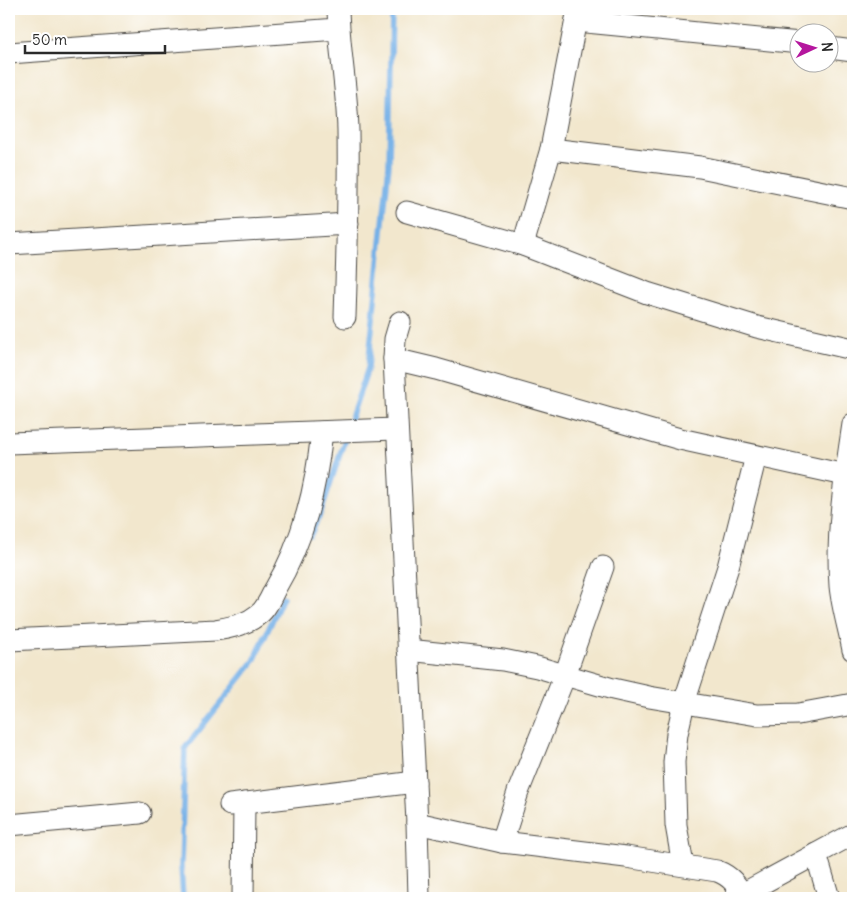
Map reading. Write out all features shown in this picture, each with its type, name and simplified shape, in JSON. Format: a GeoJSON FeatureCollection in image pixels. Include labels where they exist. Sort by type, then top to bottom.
{"type":"FeatureCollection","features":[{"type":"Feature","properties":{"kind":"street"},"geometry":{"type":"LineString","coordinates":[[523,245],[551,149],[577,15],[790,43]]}},
{"type":"Feature","properties":{"kind":"street"},"geometry":{"type":"LineString","coordinates":[[9,53],[338,19],[348,130],[348,224],[345,317]]}},
{"type":"Feature","properties":{"kind":"street"},"geometry":{"type":"LineString","coordinates":[[840,50],[853,52]]}},
{"type":"Feature","properties":{"kind":"street"},"geometry":{"type":"LineString","coordinates":[[551,149],[700,167],[853,198]]}},
{"type":"Feature","properties":{"kind":"street"},"geometry":{"type":"LineString","coordinates":[[407,212],[523,245],[647,293],[757,327],[853,348]]}},
{"type":"Feature","properties":{"kind":"street"},"geometry":{"type":"LineString","coordinates":[[9,244],[348,224]]}},
{"type":"Feature","properties":{"kind":"street"},"geometry":{"type":"LineString","coordinates":[[400,322],[395,338],[394,359],[396,429],[417,823],[418,898]]}},
{"type":"Feature","properties":{"kind":"street"},"geometry":{"type":"LineString","coordinates":[[394,359],[680,439],[846,475]]}},
{"type":"Feature","properties":{"kind":"street"},"geometry":{"type":"LineString","coordinates":[[853,424],[839,544],[840,587],[853,650]]}},
{"type":"Feature","properties":{"kind":"street"},"geometry":{"type":"LineString","coordinates":[[9,443],[396,429]]}},
{"type":"Feature","properties":{"kind":"street"},"geometry":{"type":"LineString","coordinates":[[9,640],[216,630],[236,627],[261,613],[287,568],[300,540],[316,478],[322,432]]}},
{"type":"Feature","properties":{"kind":"street"},"geometry":{"type":"LineString","coordinates":[[683,865],[676,825],[674,762],[684,703],[728,567],[756,456]]}},
{"type":"Feature","properties":{"kind":"street"},"geometry":{"type":"LineString","coordinates":[[502,842],[518,792],[565,675],[603,567]]}},
{"type":"Feature","properties":{"kind":"street"},"geometry":{"type":"LineString","coordinates":[[408,650],[503,660],[537,667],[613,689],[757,715],[798,714],[853,704]]}},
{"type":"Feature","properties":{"kind":"street"},"geometry":{"type":"LineString","coordinates":[[243,898],[237,804],[414,782]]}},
{"type":"Feature","properties":{"kind":"street"},"geometry":{"type":"LineString","coordinates":[[9,825],[140,813]]}},
{"type":"Feature","properties":{"kind":"street"},"geometry":{"type":"LineString","coordinates":[[417,823],[502,842],[717,871],[726,874],[736,883],[740,897],[853,834]]}},
{"type":"Feature","properties":{"kind":"street"},"geometry":{"type":"LineString","coordinates":[[816,854],[829,898]]}},
{"type":"Feature","properties":{"kind":"waterway"},"geometry":{"type":"LineString","coordinates":[[348,427],[368,368],[389,165],[392,9]]}},
{"type":"Feature","properties":{"kind":"waterway"},"geometry":{"type":"LineString","coordinates":[[310,536],[321,512],[346,436]]}},
{"type":"Feature","properties":{"kind":"waterway"},"geometry":{"type":"LineString","coordinates":[[183,898],[181,866],[185,748],[254,661],[283,597]]}}]}
